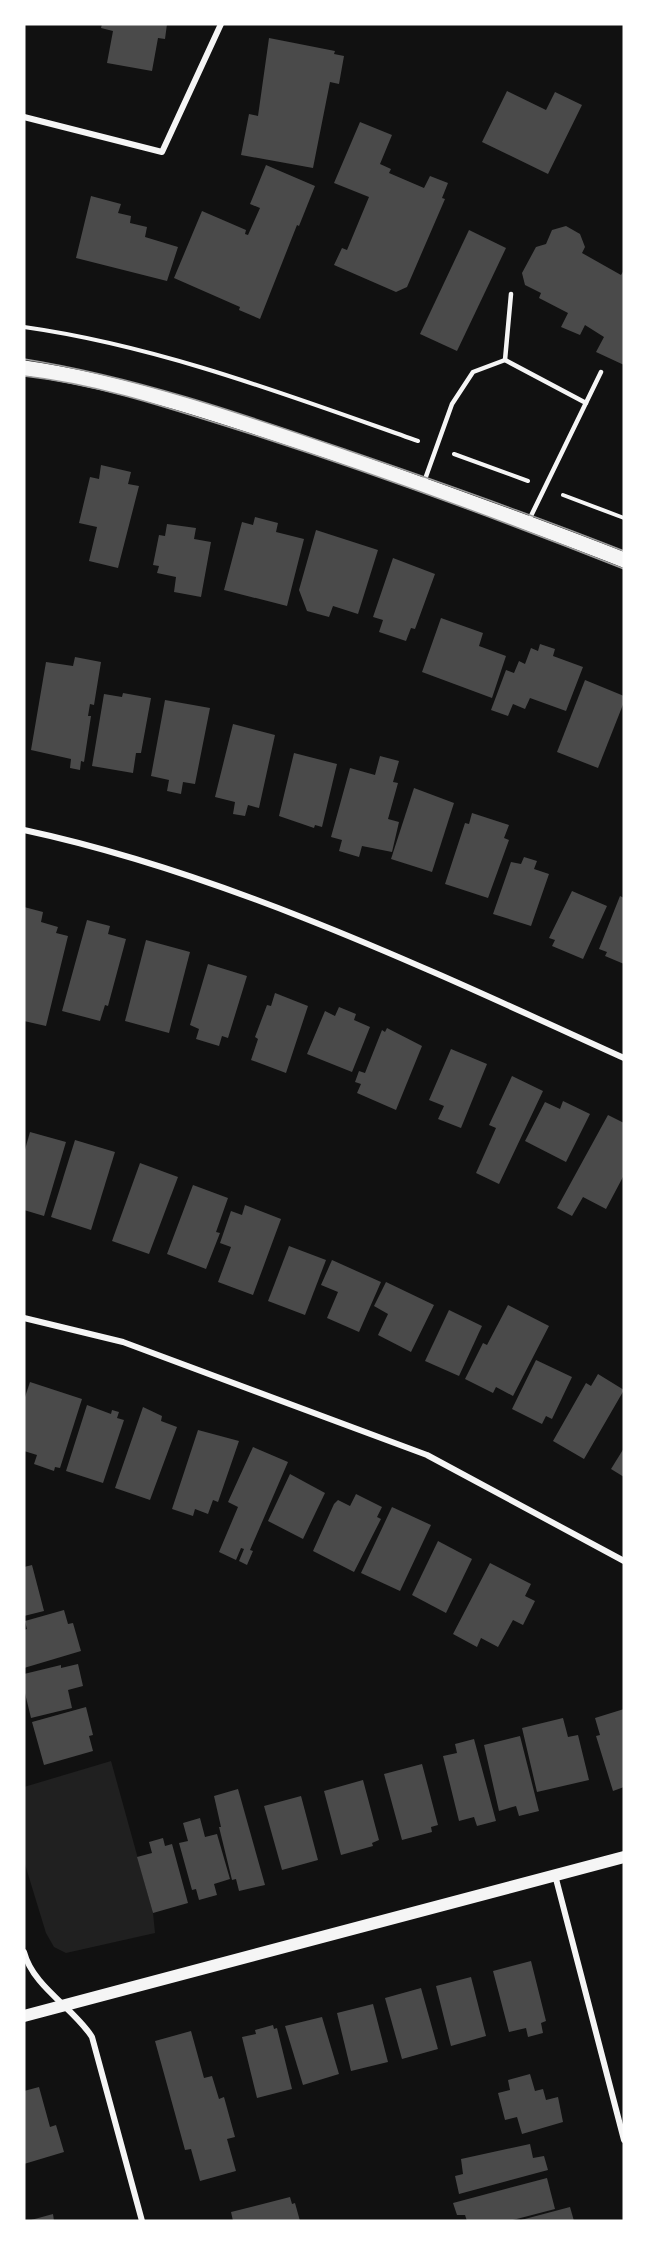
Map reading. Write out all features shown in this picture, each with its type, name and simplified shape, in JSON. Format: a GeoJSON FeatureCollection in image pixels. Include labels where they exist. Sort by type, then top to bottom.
{"type":"FeatureCollection","features":[{"type":"Feature","properties":{"kind":"main road"},"geometry":{"type":"LineString","coordinates":[[24,368],[114,384],[172,400],[423,485],[624,560]]}},
{"type":"Feature","properties":{"kind":"main road"},"geometry":{"type":"LineString","coordinates":[[24,2016],[624,1857]]}},
{"type":"Feature","properties":{"kind":"street"},"geometry":{"type":"LineString","coordinates":[[24,117],[162,152],[221,24]]}},
{"type":"Feature","properties":{"kind":"street"},"geometry":{"type":"LineString","coordinates":[[24,830],[141,862],[225,890],[480,993],[624,1058]]}},
{"type":"Feature","properties":{"kind":"street"},"geometry":{"type":"LineString","coordinates":[[24,1318],[123,1342],[427,1455],[624,1561]]}},
{"type":"Feature","properties":{"kind":"street"},"geometry":{"type":"LineString","coordinates":[[555,1875],[624,2140]]}},
{"type":"Feature","properties":{"kind":"street"},"geometry":{"type":"LineString","coordinates":[[24,1952],[35,1973],[83,2023],[92,2037],[142,2221]]}},
{"type":"Feature","properties":{"kind":"lane"},"geometry":{"type":"LineString","coordinates":[[505,360],[511,294]]}},
{"type":"Feature","properties":{"kind":"lane"},"geometry":{"type":"LineString","coordinates":[[423,485],[452,404],[473,372],[505,360],[585,403]]}},
{"type":"Feature","properties":{"kind":"lane"},"geometry":{"type":"LineString","coordinates":[[527,523],[601,372]]}},
{"type":"Feature","properties":{"kind":"path"},"geometry":{"type":"LineString","coordinates":[[24,327],[123,346],[199,368],[436,447],[624,518]]}},
{"type":"Feature","properties":{"kind":"shaded area"},"geometry":{"type":"Polygon","coordinates":[[[111,1761],[153,1913],[155,1933],[66,1953],[54,1947],[46,1933],[24,1861],[24,1787],[111,1761]]]}},
{"type":"Feature","properties":{"kind":"building"},"geometry":{"type":"Polygon","coordinates":[[[102,24],[167,24],[165,39],[158,38],[152,71],[107,63],[113,31],[101,28],[102,24]]]}},
{"type":"Feature","properties":{"kind":"building"},"geometry":{"type":"Polygon","coordinates":[[[269,38],[335,51],[334,54],[344,56],[339,84],[330,82],[313,168],[241,155],[249,114],[258,116],[269,38]]]}},
{"type":"Feature","properties":{"kind":"building"},"geometry":{"type":"Polygon","coordinates":[[[507,91],[546,110],[555,92],[582,105],[548,174],[482,142],[507,91]]]}},
{"type":"Feature","properties":{"kind":"building"},"geometry":{"type":"Polygon","coordinates":[[[360,122],[392,135],[380,164],[391,169],[389,173],[424,188],[430,176],[448,183],[442,198],[445,199],[407,287],[396,292],[334,265],[342,248],[347,250],[369,197],[334,183],[360,122]]]}},
{"type":"Feature","properties":{"kind":"building"},"geometry":{"type":"Polygon","coordinates":[[[266,165],[315,186],[260,319],[239,310],[240,307],[174,278],[202,211],[246,230],[245,234],[248,235],[260,208],[250,204],[266,165]]]}},
{"type":"Feature","properties":{"kind":"building"},"geometry":{"type":"Polygon","coordinates":[[[91,196],[121,204],[118,213],[131,216],[130,223],[147,227],[145,237],[178,247],[167,281],[76,258],[91,196]]]}},
{"type":"Feature","properties":{"kind":"building"},"geometry":{"type":"Polygon","coordinates":[[[566,226],[580,234],[585,247],[582,253],[621,275],[624,270],[624,365],[596,352],[604,337],[585,325],[580,335],[561,327],[568,313],[539,298],[541,293],[525,285],[522,273],[536,247],[546,244],[552,230],[566,226]]]}},
{"type":"Feature","properties":{"kind":"building"},"geometry":{"type":"Polygon","coordinates":[[[469,230],[506,248],[457,351],[420,334],[469,230]]]}},
{"type":"Feature","properties":{"kind":"building"},"geometry":{"type":"Polygon","coordinates":[[[101,465],[131,472],[128,484],[139,486],[118,568],[89,561],[97,527],[79,523],[90,477],[99,479],[101,465]]]}},
{"type":"Feature","properties":{"kind":"building"},"geometry":{"type":"Polygon","coordinates":[[[255,517],[278,523],[276,532],[304,539],[287,606],[224,590],[242,522],[253,525],[255,517]]]}},
{"type":"Feature","properties":{"kind":"building"},"geometry":{"type":"Polygon","coordinates":[[[167,524],[196,528],[194,539],[211,542],[201,597],[174,592],[176,577],[157,573],[159,566],[153,565],[159,535],[165,536],[167,524]]]}},
{"type":"Feature","properties":{"kind":"building"},"geometry":{"type":"Polygon","coordinates":[[[316,530],[378,550],[358,614],[333,606],[329,617],[307,611],[299,590],[316,530]]]}},
{"type":"Feature","properties":{"kind":"building"},"geometry":{"type":"Polygon","coordinates":[[[393,558],[435,574],[415,629],[411,628],[406,641],[379,632],[383,620],[373,617],[393,558]]]}},
{"type":"Feature","properties":{"kind":"building"},"geometry":{"type":"Polygon","coordinates":[[[441,618],[483,633],[479,646],[506,656],[492,698],[422,672],[441,618]]]}},
{"type":"Feature","properties":{"kind":"building"},"geometry":{"type":"Polygon","coordinates":[[[540,644],[555,649],[553,656],[583,667],[566,711],[530,698],[525,709],[513,704],[508,716],[491,710],[506,670],[514,673],[519,661],[525,664],[531,648],[538,651],[540,644]]]}},
{"type":"Feature","properties":{"kind":"building"},"geometry":{"type":"Polygon","coordinates":[[[75,657],[101,662],[94,705],[90,704],[88,716],[91,716],[84,762],[81,761],[80,770],[70,768],[71,759],[31,750],[46,662],[73,666],[75,657]]]}},
{"type":"Feature","properties":{"kind":"building"},"geometry":{"type":"Polygon","coordinates":[[[585,680],[624,696],[624,702],[598,768],[557,752],[585,680]]]}},
{"type":"Feature","properties":{"kind":"building"},"geometry":{"type":"Polygon","coordinates":[[[123,693],[151,698],[141,753],[136,753],[133,773],[92,766],[104,694],[122,697],[123,693]]]}},
{"type":"Feature","properties":{"kind":"building"},"geometry":{"type":"Polygon","coordinates":[[[165,700],[210,708],[195,784],[183,782],[181,794],[167,791],[169,780],[151,776],[165,700]]]}},
{"type":"Feature","properties":{"kind":"building"},"geometry":{"type":"Polygon","coordinates":[[[233,724],[275,735],[259,808],[248,805],[245,816],[233,814],[235,802],[215,797],[233,724]]]}},
{"type":"Feature","properties":{"kind":"building"},"geometry":{"type":"Polygon","coordinates":[[[294,753],[337,764],[322,827],[315,825],[314,828],[279,816],[294,753]]]}},
{"type":"Feature","properties":{"kind":"building"},"geometry":{"type":"Polygon","coordinates":[[[380,756],[399,761],[393,782],[398,783],[388,819],[399,822],[392,852],[362,846],[359,857],[339,851],[342,840],[331,837],[350,768],[375,775],[380,756]]]}},
{"type":"Feature","properties":{"kind":"building"},"geometry":{"type":"Polygon","coordinates":[[[414,788],[454,803],[432,872],[391,859],[414,788]]]}},
{"type":"Feature","properties":{"kind":"building"},"geometry":{"type":"Polygon","coordinates":[[[472,813],[509,825],[504,838],[509,840],[488,898],[445,884],[465,823],[469,824],[472,813]]]}},
{"type":"Feature","properties":{"kind":"building"},"geometry":{"type":"Polygon","coordinates":[[[524,857],[537,861],[534,869],[549,874],[531,926],[493,914],[511,862],[521,864],[524,857]]]}},
{"type":"Feature","properties":{"kind":"building"},"geometry":{"type":"Polygon","coordinates":[[[572,891],[607,906],[583,959],[552,946],[555,940],[549,938],[572,891]]]}},
{"type":"Feature","properties":{"kind":"building"},"geometry":{"type":"Polygon","coordinates":[[[620,896],[624,898],[624,964],[605,956],[607,952],[599,949],[620,896]]]}},
{"type":"Feature","properties":{"kind":"building"},"geometry":{"type":"Polygon","coordinates":[[[24,907],[43,912],[41,922],[58,927],[56,933],[68,936],[46,1026],[24,1021],[24,907]]]}},
{"type":"Feature","properties":{"kind":"building"},"geometry":{"type":"Polygon","coordinates":[[[87,920],[110,926],[108,934],[126,939],[108,1006],[105,1005],[100,1021],[62,1011],[87,920]]]}},
{"type":"Feature","properties":{"kind":"building"},"geometry":{"type":"Polygon","coordinates":[[[146,940],[190,952],[169,1033],[125,1021],[146,940]]]}},
{"type":"Feature","properties":{"kind":"building"},"geometry":{"type":"Polygon","coordinates":[[[208,964],[247,976],[228,1038],[222,1036],[219,1046],[196,1039],[199,1029],[190,1025],[208,964]]]}},
{"type":"Feature","properties":{"kind":"building"},"geometry":{"type":"Polygon","coordinates":[[[275,993],[308,1006],[286,1073],[251,1060],[258,1039],[255,1037],[267,1005],[271,1006],[275,993]]]}},
{"type":"Feature","properties":{"kind":"building"},"geometry":{"type":"Polygon","coordinates":[[[339,1007],[356,1014],[354,1020],[370,1027],[352,1072],[307,1054],[325,1011],[335,1016],[339,1007]]]}},
{"type":"Feature","properties":{"kind":"building"},"geometry":{"type":"Polygon","coordinates":[[[387,1028],[422,1046],[396,1110],[357,1093],[361,1084],[355,1082],[359,1071],[365,1073],[382,1030],[385,1032],[387,1028]]]}},
{"type":"Feature","properties":{"kind":"building"},"geometry":{"type":"Polygon","coordinates":[[[451,1049],[487,1064],[461,1128],[438,1119],[444,1106],[429,1100],[451,1049]]]}},
{"type":"Feature","properties":{"kind":"building"},"geometry":{"type":"Polygon","coordinates":[[[512,1076],[543,1091],[499,1184],[476,1173],[496,1128],[489,1125],[512,1076]]]}},
{"type":"Feature","properties":{"kind":"building"},"geometry":{"type":"Polygon","coordinates":[[[563,1101],[590,1114],[566,1162],[525,1141],[545,1102],[560,1109],[563,1101]]]}},
{"type":"Feature","properties":{"kind":"building"},"geometry":{"type":"Polygon","coordinates":[[[608,1115],[624,1123],[624,1175],[606,1209],[583,1197],[572,1216],[557,1208],[608,1115]]]}},
{"type":"Feature","properties":{"kind":"building"},"geometry":{"type":"Polygon","coordinates":[[[30,1132],[66,1142],[44,1216],[24,1210],[24,1153],[30,1132]]]}},
{"type":"Feature","properties":{"kind":"building"},"geometry":{"type":"Polygon","coordinates":[[[75,1140],[115,1152],[91,1230],[51,1217],[75,1140]]]}},
{"type":"Feature","properties":{"kind":"building"},"geometry":{"type":"Polygon","coordinates":[[[140,1163],[178,1177],[149,1254],[112,1241],[140,1163]]]}},
{"type":"Feature","properties":{"kind":"building"},"geometry":{"type":"Polygon","coordinates":[[[193,1185],[228,1198],[216,1232],[220,1233],[206,1269],[167,1254],[193,1185]]]}},
{"type":"Feature","properties":{"kind":"building"},"geometry":{"type":"Polygon","coordinates":[[[245,1205],[281,1219],[253,1295],[218,1282],[231,1247],[220,1243],[231,1211],[242,1215],[245,1205]]]}},
{"type":"Feature","properties":{"kind":"building"},"geometry":{"type":"Polygon","coordinates":[[[289,1246],[326,1260],[305,1315],[268,1301],[289,1246]]]}},
{"type":"Feature","properties":{"kind":"building"},"geometry":{"type":"Polygon","coordinates":[[[332,1260],[381,1282],[359,1332],[327,1318],[338,1292],[321,1285],[332,1260]]]}},
{"type":"Feature","properties":{"kind":"building"},"geometry":{"type":"Polygon","coordinates":[[[386,1282],[434,1305],[411,1352],[378,1335],[388,1314],[374,1306],[386,1282]]]}},
{"type":"Feature","properties":{"kind":"building"},"geometry":{"type":"Polygon","coordinates":[[[508,1305],[549,1326],[513,1396],[496,1387],[493,1393],[465,1379],[483,1343],[487,1345],[508,1305]]]}},
{"type":"Feature","properties":{"kind":"building"},"geometry":{"type":"Polygon","coordinates":[[[449,1310],[482,1326],[459,1376],[425,1361],[449,1310]]]}},
{"type":"Feature","properties":{"kind":"building"},"geometry":{"type":"Polygon","coordinates":[[[536,1360],[572,1377],[552,1419],[546,1416],[542,1424],[512,1409],[536,1360]]]}},
{"type":"Feature","properties":{"kind":"building"},"geometry":{"type":"Polygon","coordinates":[[[598,1374],[624,1390],[584,1459],[553,1441],[586,1383],[591,1386],[598,1374]]]}},
{"type":"Feature","properties":{"kind":"building"},"geometry":{"type":"Polygon","coordinates":[[[30,1382],[82,1399],[60,1468],[55,1467],[54,1471],[34,1464],[37,1455],[24,1451],[24,1400],[30,1382]]]}},
{"type":"Feature","properties":{"kind":"building"},"geometry":{"type":"Polygon","coordinates":[[[87,1405],[111,1414],[112,1410],[119,1412],[117,1418],[124,1420],[103,1483],[66,1471],[87,1405]]]}},
{"type":"Feature","properties":{"kind":"building"},"geometry":{"type":"Polygon","coordinates":[[[143,1407],[162,1416],[161,1421],[177,1427],[150,1500],[115,1488],[143,1407]]]}},
{"type":"Feature","properties":{"kind":"building"},"geometry":{"type":"Polygon","coordinates":[[[198,1430],[239,1441],[218,1502],[213,1500],[208,1514],[195,1509],[193,1516],[172,1509],[198,1430]]]}},
{"type":"Feature","properties":{"kind":"building"},"geometry":{"type":"Polygon","coordinates":[[[253,1447],[288,1462],[250,1550],[253,1551],[247,1565],[239,1561],[244,1549],[241,1548],[236,1560],[219,1552],[238,1507],[228,1502],[253,1447]]]}},
{"type":"Feature","properties":{"kind":"building"},"geometry":{"type":"Polygon","coordinates":[[[624,1448],[624,1477],[611,1469],[624,1448]]]}},
{"type":"Feature","properties":{"kind":"building"},"geometry":{"type":"Polygon","coordinates":[[[290,1474],[325,1493],[303,1539],[268,1521],[290,1474]]]}},
{"type":"Feature","properties":{"kind":"building"},"geometry":{"type":"Polygon","coordinates":[[[356,1494],[382,1507],[377,1517],[381,1519],[354,1572],[313,1551],[334,1504],[338,1500],[350,1506],[356,1494]]]}},
{"type":"Feature","properties":{"kind":"building"},"geometry":{"type":"Polygon","coordinates":[[[392,1507],[431,1525],[400,1591],[361,1573],[392,1507]]]}},
{"type":"Feature","properties":{"kind":"building"},"geometry":{"type":"Polygon","coordinates":[[[438,1541],[472,1559],[446,1613],[412,1595],[438,1541]]]}},
{"type":"Feature","properties":{"kind":"building"},"geometry":{"type":"Polygon","coordinates":[[[490,1563],[531,1584],[525,1596],[535,1601],[523,1625],[513,1620],[498,1647],[481,1638],[477,1647],[453,1634],[490,1563]]]}},
{"type":"Feature","properties":{"kind":"building"},"geometry":{"type":"Polygon","coordinates":[[[32,1565],[44,1611],[24,1616],[24,1567],[32,1565]]]}},
{"type":"Feature","properties":{"kind":"building"},"geometry":{"type":"Polygon","coordinates":[[[64,1610],[68,1624],[73,1623],[81,1651],[24,1668],[24,1630],[27,1629],[25,1621],[64,1610]]]}},
{"type":"Feature","properties":{"kind":"building"},"geometry":{"type":"Polygon","coordinates":[[[78,1664],[83,1686],[68,1690],[72,1708],[31,1718],[24,1689],[24,1674],[61,1665],[61,1668],[78,1664]]]}},
{"type":"Feature","properties":{"kind":"building"},"geometry":{"type":"Polygon","coordinates":[[[86,1707],[93,1735],[89,1736],[93,1751],[44,1765],[32,1722],[86,1707]]]}},
{"type":"Feature","properties":{"kind":"building"},"geometry":{"type":"Polygon","coordinates":[[[624,1709],[624,1787],[613,1791],[596,1736],[600,1735],[595,1718],[624,1709]]]}},
{"type":"Feature","properties":{"kind":"building"},"geometry":{"type":"Polygon","coordinates":[[[563,1718],[568,1737],[578,1735],[589,1780],[537,1792],[522,1728],[563,1718]]]}},
{"type":"Feature","properties":{"kind":"building"},"geometry":{"type":"Polygon","coordinates":[[[520,1736],[539,1811],[519,1816],[516,1806],[499,1811],[484,1745],[520,1736]]]}},
{"type":"Feature","properties":{"kind":"building"},"geometry":{"type":"Polygon","coordinates":[[[474,1739],[496,1821],[477,1826],[474,1817],[459,1821],[443,1756],[457,1753],[455,1744],[474,1739]]]}},
{"type":"Feature","properties":{"kind":"building"},"geometry":{"type":"Polygon","coordinates":[[[422,1764],[438,1825],[431,1827],[432,1832],[402,1840],[384,1774],[422,1764]]]}},
{"type":"Feature","properties":{"kind":"building"},"geometry":{"type":"Polygon","coordinates":[[[363,1780],[379,1840],[372,1843],[373,1846],[341,1855],[324,1791],[363,1780]]]}},
{"type":"Feature","properties":{"kind":"building"},"geometry":{"type":"Polygon","coordinates":[[[238,1789],[265,1885],[239,1891],[236,1879],[232,1880],[214,1796],[238,1789]]]}},
{"type":"Feature","properties":{"kind":"building"},"geometry":{"type":"Polygon","coordinates":[[[301,1796],[318,1860],[282,1870],[264,1806],[301,1796]]]}},
{"type":"Feature","properties":{"kind":"building"},"geometry":{"type":"Polygon","coordinates":[[[200,1818],[205,1837],[217,1834],[230,1879],[214,1884],[217,1895],[199,1900],[196,1889],[192,1890],[179,1843],[188,1841],[183,1823],[200,1818]]]}},
{"type":"Feature","properties":{"kind":"building"},"geometry":{"type":"Polygon","coordinates":[[[163,1838],[165,1846],[172,1844],[188,1903],[153,1913],[137,1857],[152,1853],[149,1842],[163,1838]]]}},
{"type":"Feature","properties":{"kind":"building"},"geometry":{"type":"Polygon","coordinates":[[[531,1961],[546,2021],[541,2023],[543,2033],[528,2037],[526,2028],[509,2032],[493,1971],[531,1961]]]}},
{"type":"Feature","properties":{"kind":"building"},"geometry":{"type":"Polygon","coordinates":[[[471,1977],[486,2036],[451,2046],[436,1986],[471,1977]]]}},
{"type":"Feature","properties":{"kind":"building"},"geometry":{"type":"Polygon","coordinates":[[[421,1988],[438,2049],[402,2059],[385,1998],[421,1988]]]}},
{"type":"Feature","properties":{"kind":"building"},"geometry":{"type":"Polygon","coordinates":[[[373,2004],[388,2062],[351,2071],[337,2013],[373,2004]]]}},
{"type":"Feature","properties":{"kind":"building"},"geometry":{"type":"Polygon","coordinates":[[[322,2017],[339,2074],[303,2085],[285,2026],[322,2017]]]}},
{"type":"Feature","properties":{"kind":"building"},"geometry":{"type":"Polygon","coordinates":[[[273,2025],[274,2029],[277,2028],[292,2089],[257,2098],[242,2037],[256,2034],[255,2030],[273,2025]]]}},
{"type":"Feature","properties":{"kind":"building"},"geometry":{"type":"Polygon","coordinates":[[[191,2031],[204,2078],[212,2076],[219,2099],[224,2097],[235,2137],[227,2139],[236,2171],[200,2181],[191,2149],[185,2150],[155,2041],[191,2031]]]}},
{"type":"Feature","properties":{"kind":"building"},"geometry":{"type":"Polygon","coordinates":[[[530,2074],[535,2091],[543,2089],[546,2100],[558,2097],[563,2122],[522,2134],[517,2117],[505,2120],[498,2093],[510,2090],[508,2080],[530,2074]]]}},
{"type":"Feature","properties":{"kind":"building"},"geometry":{"type":"Polygon","coordinates":[[[39,2087],[50,2127],[56,2125],[64,2152],[24,2164],[24,2091],[39,2087]]]}},
{"type":"Feature","properties":{"kind":"building"},"geometry":{"type":"Polygon","coordinates":[[[530,2144],[533,2158],[544,2156],[548,2170],[459,2194],[455,2176],[463,2174],[461,2159],[530,2144]]]}},
{"type":"Feature","properties":{"kind":"building"},"geometry":{"type":"Polygon","coordinates":[[[547,2178],[555,2209],[509,2221],[467,2221],[465,2215],[457,2215],[453,2203],[547,2178]]]}},
{"type":"Feature","properties":{"kind":"building"},"geometry":{"type":"Polygon","coordinates":[[[290,2197],[292,2204],[295,2203],[300,2221],[233,2221],[231,2212],[290,2197]]]}},
{"type":"Feature","properties":{"kind":"building"},"geometry":{"type":"Polygon","coordinates":[[[570,2207],[574,2221],[521,2221],[521,2220],[570,2207]]]}},
{"type":"Feature","properties":{"kind":"building"},"geometry":{"type":"Polygon","coordinates":[[[53,2214],[54,2221],[31,2221],[31,2220],[53,2214]]]}},
{"type":"Feature","properties":{"kind":"tram line"},"geometry":{"type":"LineString","coordinates":[[24,359],[107,376],[187,397],[452,487],[624,551]]}},
{"type":"Feature","properties":{"kind":"tram line"},"geometry":{"type":"LineString","coordinates":[[24,376],[113,393],[257,436],[442,500],[624,569]]}}]}
